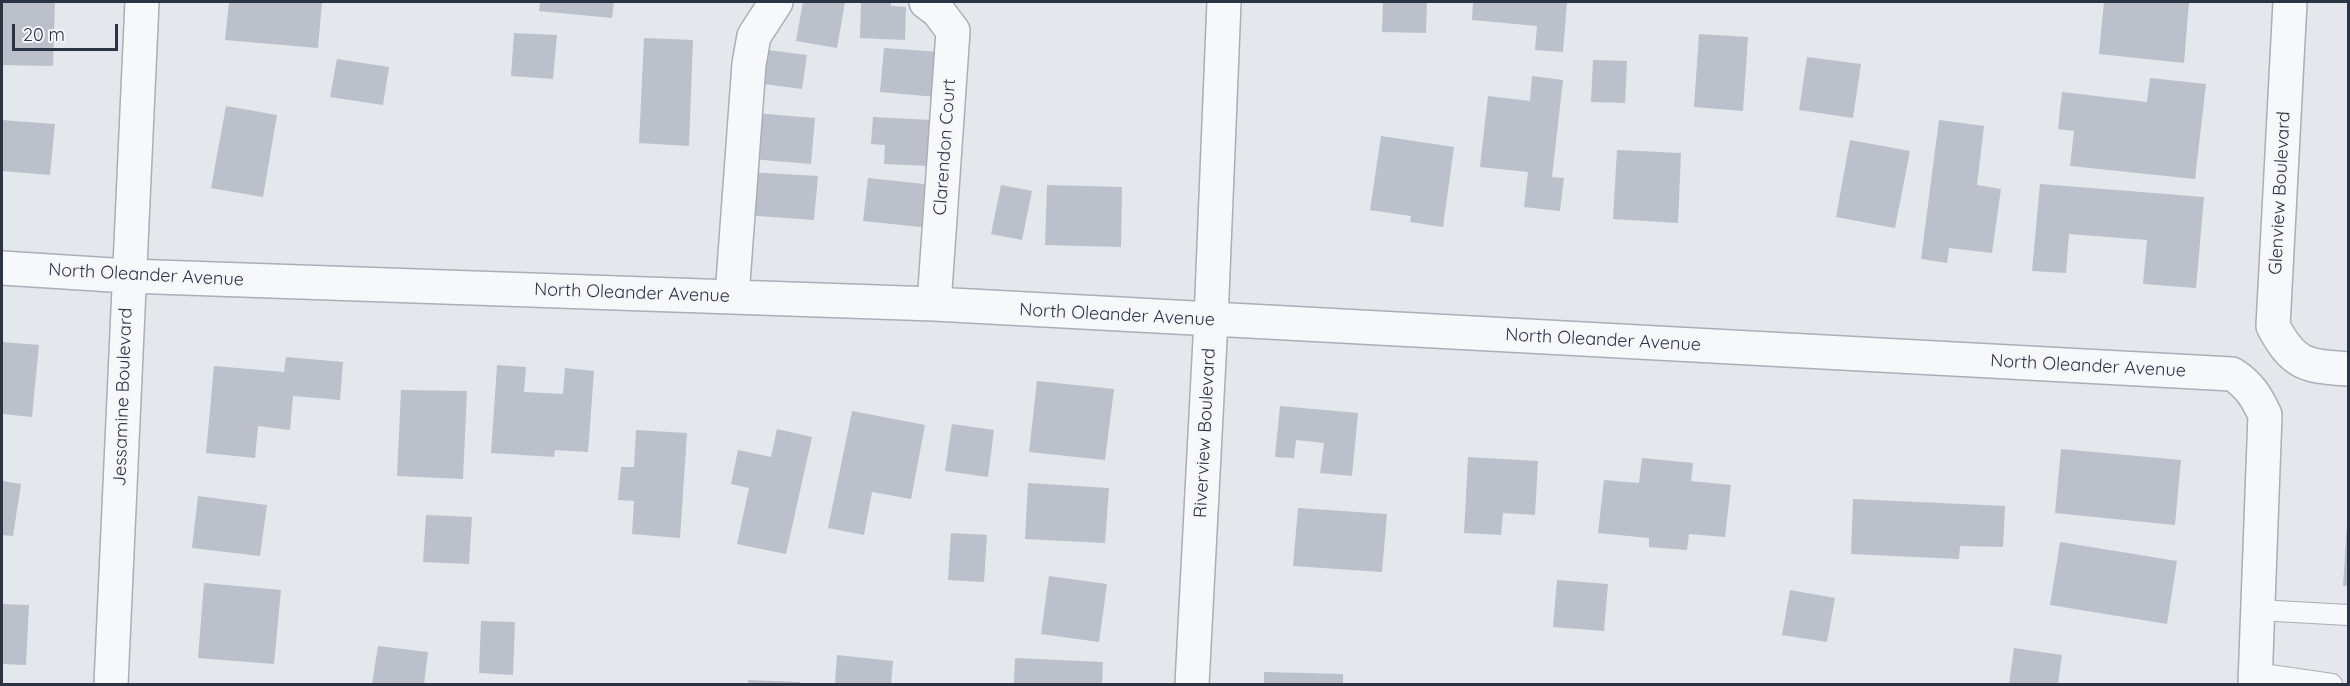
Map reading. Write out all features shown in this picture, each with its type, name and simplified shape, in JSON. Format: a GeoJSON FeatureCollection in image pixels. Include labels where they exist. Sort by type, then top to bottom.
{"type":"FeatureCollection","features":[{"type":"Feature","properties":{"kind":"street","name":"Jessamine Boulevard"},"geometry":{"type":"LineString","coordinates":[[111,684],[142,2]]}},
{"type":"Feature","properties":{"kind":"street"},"geometry":{"type":"LineString","coordinates":[[732,296],[749,64],[754,36],[776,2]]}},
{"type":"Feature","properties":{"kind":"street","name":"Clarendon Court"},"geometry":{"type":"LineString","coordinates":[[926,2],[938,11],[953,31],[934,304]]}},
{"type":"Feature","properties":{"kind":"street","name":"Riverview Boulevard"},"geometry":{"type":"LineString","coordinates":[[1192,684],[1211,320],[1224,2]]}},
{"type":"Feature","properties":{"kind":"street","name":"Glenview Boulevard"},"geometry":{"type":"LineString","coordinates":[[2290,2],[2273,326],[2285,346],[2299,359],[2313,367],[2349,369]]}},
{"type":"Feature","properties":{"kind":"street","name":"North Oleander Avenue"},"geometry":{"type":"LineString","coordinates":[[2,268],[128,276],[934,304],[2232,374],[2256,394],[2265,415],[2258,610]]}},
{"type":"Feature","properties":{"kind":"street"},"geometry":{"type":"LineString","coordinates":[[2255,679],[2258,610]]}},
{"type":"Feature","properties":{"kind":"lane"},"geometry":{"type":"LineString","coordinates":[[2258,610],[2349,615]]}},
{"type":"Feature","properties":{"kind":"lane"},"geometry":{"type":"LineString","coordinates":[[2255,679],[2331,684]]}},
{"type":"Feature","properties":{"kind":"building"},"geometry":{"type":"Polygon","coordinates":[[[2,2],[55,2],[53,66],[2,65],[2,2]]]}},
{"type":"Feature","properties":{"kind":"building"},"geometry":{"type":"Polygon","coordinates":[[[229,2],[322,2],[318,48],[225,40],[229,2]]]}},
{"type":"Feature","properties":{"kind":"building"},"geometry":{"type":"Polygon","coordinates":[[[540,2],[614,2],[612,18],[539,11],[540,2]]]}},
{"type":"Feature","properties":{"kind":"building"},"geometry":{"type":"Polygon","coordinates":[[[803,2],[845,2],[837,48],[796,41],[803,2]]]}},
{"type":"Feature","properties":{"kind":"building"},"geometry":{"type":"Polygon","coordinates":[[[861,2],[891,2],[891,6],[906,7],[905,40],[860,38],[861,2]]]}},
{"type":"Feature","properties":{"kind":"building"},"geometry":{"type":"Polygon","coordinates":[[[1383,2],[1427,2],[1426,33],[1382,32],[1383,2]]]}},
{"type":"Feature","properties":{"kind":"building"},"geometry":{"type":"Polygon","coordinates":[[[1473,2],[1567,2],[1563,52],[1535,50],[1537,26],[1472,20],[1473,2]]]}},
{"type":"Feature","properties":{"kind":"building"},"geometry":{"type":"Polygon","coordinates":[[[2104,2],[2189,2],[2184,63],[2099,54],[2104,2]]]}},
{"type":"Feature","properties":{"kind":"building"},"geometry":{"type":"Polygon","coordinates":[[[514,33],[557,35],[553,79],[511,76],[514,33]]]}},
{"type":"Feature","properties":{"kind":"building"},"geometry":{"type":"Polygon","coordinates":[[[1699,34],[1748,37],[1743,111],[1694,107],[1699,34]]]}},
{"type":"Feature","properties":{"kind":"building"},"geometry":{"type":"Polygon","coordinates":[[[644,38],[693,40],[689,146],[639,143],[644,38]]]}},
{"type":"Feature","properties":{"kind":"building"},"geometry":{"type":"Polygon","coordinates":[[[884,48],[940,52],[936,97],[880,92],[884,48]]]}},
{"type":"Feature","properties":{"kind":"building"},"geometry":{"type":"Polygon","coordinates":[[[760,49],[807,55],[802,89],[756,83],[760,49]]]}},
{"type":"Feature","properties":{"kind":"building"},"geometry":{"type":"Polygon","coordinates":[[[1807,57],[1861,64],[1853,118],[1799,110],[1807,57]]]}},
{"type":"Feature","properties":{"kind":"building"},"geometry":{"type":"Polygon","coordinates":[[[337,59],[389,67],[383,105],[330,97],[337,59]]]}},
{"type":"Feature","properties":{"kind":"building"},"geometry":{"type":"Polygon","coordinates":[[[1593,60],[1627,61],[1625,103],[1591,102],[1593,60]]]}},
{"type":"Feature","properties":{"kind":"building"},"geometry":{"type":"Polygon","coordinates":[[[1532,76],[1563,80],[1552,177],[1564,178],[1560,211],[1524,207],[1528,172],[1480,167],[1488,96],[1530,101],[1532,76]]]}},
{"type":"Feature","properties":{"kind":"building"},"geometry":{"type":"Polygon","coordinates":[[[2150,78],[2206,84],[2195,179],[2070,166],[2074,131],[2058,129],[2062,92],[2147,102],[2150,78]]]}},
{"type":"Feature","properties":{"kind":"building"},"geometry":{"type":"Polygon","coordinates":[[[226,106],[277,115],[263,197],[211,188],[226,106]]]}},
{"type":"Feature","properties":{"kind":"building"},"geometry":{"type":"Polygon","coordinates":[[[755,113],[815,118],[811,164],[751,159],[755,113]]]}},
{"type":"Feature","properties":{"kind":"building"},"geometry":{"type":"Polygon","coordinates":[[[873,117],[931,120],[928,166],[884,164],[885,145],[871,144],[873,117]]]}},
{"type":"Feature","properties":{"kind":"building"},"geometry":{"type":"Polygon","coordinates":[[[2,120],[55,124],[50,175],[2,171],[2,120]]]}},
{"type":"Feature","properties":{"kind":"building"},"geometry":{"type":"Polygon","coordinates":[[[1939,120],[1984,126],[1977,185],[2001,189],[1992,253],[1949,248],[1947,263],[1921,259],[1939,120]]]}},
{"type":"Feature","properties":{"kind":"building"},"geometry":{"type":"Polygon","coordinates":[[[1381,136],[1454,147],[1443,227],[1410,222],[1411,216],[1370,210],[1381,136]]]}},
{"type":"Feature","properties":{"kind":"building"},"geometry":{"type":"Polygon","coordinates":[[[1850,140],[1910,151],[1895,228],[1836,217],[1850,140]]]}},
{"type":"Feature","properties":{"kind":"building"},"geometry":{"type":"Polygon","coordinates":[[[1617,150],[1681,153],[1678,223],[1613,219],[1617,150]]]}},
{"type":"Feature","properties":{"kind":"building"},"geometry":{"type":"Polygon","coordinates":[[[747,172],[818,176],[814,220],[744,215],[747,172]]]}},
{"type":"Feature","properties":{"kind":"building"},"geometry":{"type":"Polygon","coordinates":[[[868,178],[934,185],[930,228],[863,221],[868,178]]]}},
{"type":"Feature","properties":{"kind":"building"},"geometry":{"type":"Polygon","coordinates":[[[2040,184],[2204,197],[2196,288],[2143,284],[2147,240],[2069,234],[2066,273],[2032,271],[2040,184]]]}},
{"type":"Feature","properties":{"kind":"building"},"geometry":{"type":"Polygon","coordinates":[[[1001,185],[1032,191],[1022,240],[991,234],[1001,185]]]}},
{"type":"Feature","properties":{"kind":"building"},"geometry":{"type":"Polygon","coordinates":[[[1047,185],[1122,187],[1121,247],[1045,245],[1047,185]]]}},
{"type":"Feature","properties":{"kind":"building"},"geometry":{"type":"Polygon","coordinates":[[[2,342],[39,345],[32,417],[2,414],[2,342]]]}},
{"type":"Feature","properties":{"kind":"building"},"geometry":{"type":"Polygon","coordinates":[[[286,357],[343,362],[340,400],[293,396],[290,430],[258,426],[255,458],[206,453],[214,366],[284,372],[286,357]]]}},
{"type":"Feature","properties":{"kind":"building"},"geometry":{"type":"Polygon","coordinates":[[[497,365],[526,367],[524,392],[563,394],[565,368],[594,371],[588,452],[555,450],[554,457],[491,453],[497,365]]]}},
{"type":"Feature","properties":{"kind":"building"},"geometry":{"type":"Polygon","coordinates":[[[1037,381],[1114,389],[1105,460],[1029,452],[1037,381]]]}},
{"type":"Feature","properties":{"kind":"building"},"geometry":{"type":"Polygon","coordinates":[[[401,390],[467,391],[463,479],[397,476],[401,390]]]}},
{"type":"Feature","properties":{"kind":"building"},"geometry":{"type":"Polygon","coordinates":[[[1280,406],[1358,413],[1352,476],[1320,473],[1324,443],[1296,440],[1294,458],[1275,457],[1280,406]]]}},
{"type":"Feature","properties":{"kind":"building"},"geometry":{"type":"Polygon","coordinates":[[[852,411],[925,425],[911,499],[872,492],[864,535],[828,528],[852,411]]]}},
{"type":"Feature","properties":{"kind":"building"},"geometry":{"type":"Polygon","coordinates":[[[952,424],[994,430],[988,477],[945,471],[952,424]]]}},
{"type":"Feature","properties":{"kind":"building"},"geometry":{"type":"Polygon","coordinates":[[[777,429],[812,437],[786,554],[737,544],[749,488],[731,484],[738,450],[771,457],[777,429]]]}},
{"type":"Feature","properties":{"kind":"building"},"geometry":{"type":"Polygon","coordinates":[[[636,430],[687,433],[680,538],[632,534],[634,501],[618,500],[621,467],[634,467],[636,430]]]}},
{"type":"Feature","properties":{"kind":"building"},"geometry":{"type":"Polygon","coordinates":[[[2061,449],[2181,460],[2175,525],[2055,513],[2061,449]]]}},
{"type":"Feature","properties":{"kind":"building"},"geometry":{"type":"Polygon","coordinates":[[[1468,457],[1538,461],[1535,515],[1503,513],[1501,535],[1464,533],[1468,457]]]}},
{"type":"Feature","properties":{"kind":"building"},"geometry":{"type":"Polygon","coordinates":[[[1642,458],[1693,463],[1691,481],[1731,485],[1725,537],[1689,534],[1687,550],[1649,547],[1649,538],[1598,533],[1604,480],[1639,483],[1642,458]]]}},
{"type":"Feature","properties":{"kind":"building"},"geometry":{"type":"Polygon","coordinates":[[[2,481],[21,484],[13,536],[2,535],[2,481]]]}},
{"type":"Feature","properties":{"kind":"building"},"geometry":{"type":"Polygon","coordinates":[[[1028,483],[1109,488],[1105,543],[1025,539],[1028,483]]]}},
{"type":"Feature","properties":{"kind":"building"},"geometry":{"type":"Polygon","coordinates":[[[198,496],[267,505],[260,556],[192,548],[198,496]]]}},
{"type":"Feature","properties":{"kind":"building"},"geometry":{"type":"Polygon","coordinates":[[[1853,499],[2005,506],[2003,547],[1960,546],[1959,559],[1851,554],[1853,499]]]}},
{"type":"Feature","properties":{"kind":"building"},"geometry":{"type":"Polygon","coordinates":[[[1298,508],[1387,514],[1382,572],[1293,566],[1298,508]]]}},
{"type":"Feature","properties":{"kind":"building"},"geometry":{"type":"Polygon","coordinates":[[[426,515],[472,517],[469,564],[423,562],[426,515]]]}},
{"type":"Feature","properties":{"kind":"building"},"geometry":{"type":"Polygon","coordinates":[[[2347,525],[2348,586],[2343,586],[2347,525]]]}},
{"type":"Feature","properties":{"kind":"building"},"geometry":{"type":"Polygon","coordinates":[[[951,533],[987,535],[984,582],[948,580],[951,533]]]}},
{"type":"Feature","properties":{"kind":"building"},"geometry":{"type":"Polygon","coordinates":[[[2060,542],[2177,561],[2167,624],[2050,605],[2060,542]]]}},
{"type":"Feature","properties":{"kind":"building"},"geometry":{"type":"Polygon","coordinates":[[[1049,576],[1107,584],[1099,642],[1041,634],[1049,576]]]}},
{"type":"Feature","properties":{"kind":"building"},"geometry":{"type":"Polygon","coordinates":[[[1557,580],[1608,584],[1604,631],[1553,627],[1557,580]]]}},
{"type":"Feature","properties":{"kind":"building"},"geometry":{"type":"Polygon","coordinates":[[[204,583],[281,590],[274,664],[198,658],[204,583]]]}},
{"type":"Feature","properties":{"kind":"building"},"geometry":{"type":"Polygon","coordinates":[[[1790,590],[1835,598],[1827,642],[1782,635],[1790,590]]]}},
{"type":"Feature","properties":{"kind":"building"},"geometry":{"type":"Polygon","coordinates":[[[2,604],[29,605],[26,665],[2,664],[2,604]]]}},
{"type":"Feature","properties":{"kind":"building"},"geometry":{"type":"Polygon","coordinates":[[[481,621],[515,622],[513,675],[479,673],[481,621]]]}},
{"type":"Feature","properties":{"kind":"building"},"geometry":{"type":"Polygon","coordinates":[[[378,646],[428,652],[424,684],[372,684],[378,646]]]}},
{"type":"Feature","properties":{"kind":"building"},"geometry":{"type":"Polygon","coordinates":[[[2014,648],[2062,655],[2058,684],[2009,684],[2014,648]]]}},
{"type":"Feature","properties":{"kind":"building"},"geometry":{"type":"Polygon","coordinates":[[[837,655],[893,661],[891,684],[835,684],[837,655]]]}},
{"type":"Feature","properties":{"kind":"building"},"geometry":{"type":"Polygon","coordinates":[[[1015,658],[1103,662],[1102,684],[1014,684],[1015,658]]]}},
{"type":"Feature","properties":{"kind":"building"},"geometry":{"type":"Polygon","coordinates":[[[1264,672],[1343,674],[1343,684],[1264,684],[1264,672]]]}},
{"type":"Feature","properties":{"kind":"building"},"geometry":{"type":"Polygon","coordinates":[[[748,680],[800,682],[800,684],[748,684],[748,680]]]}}]}
